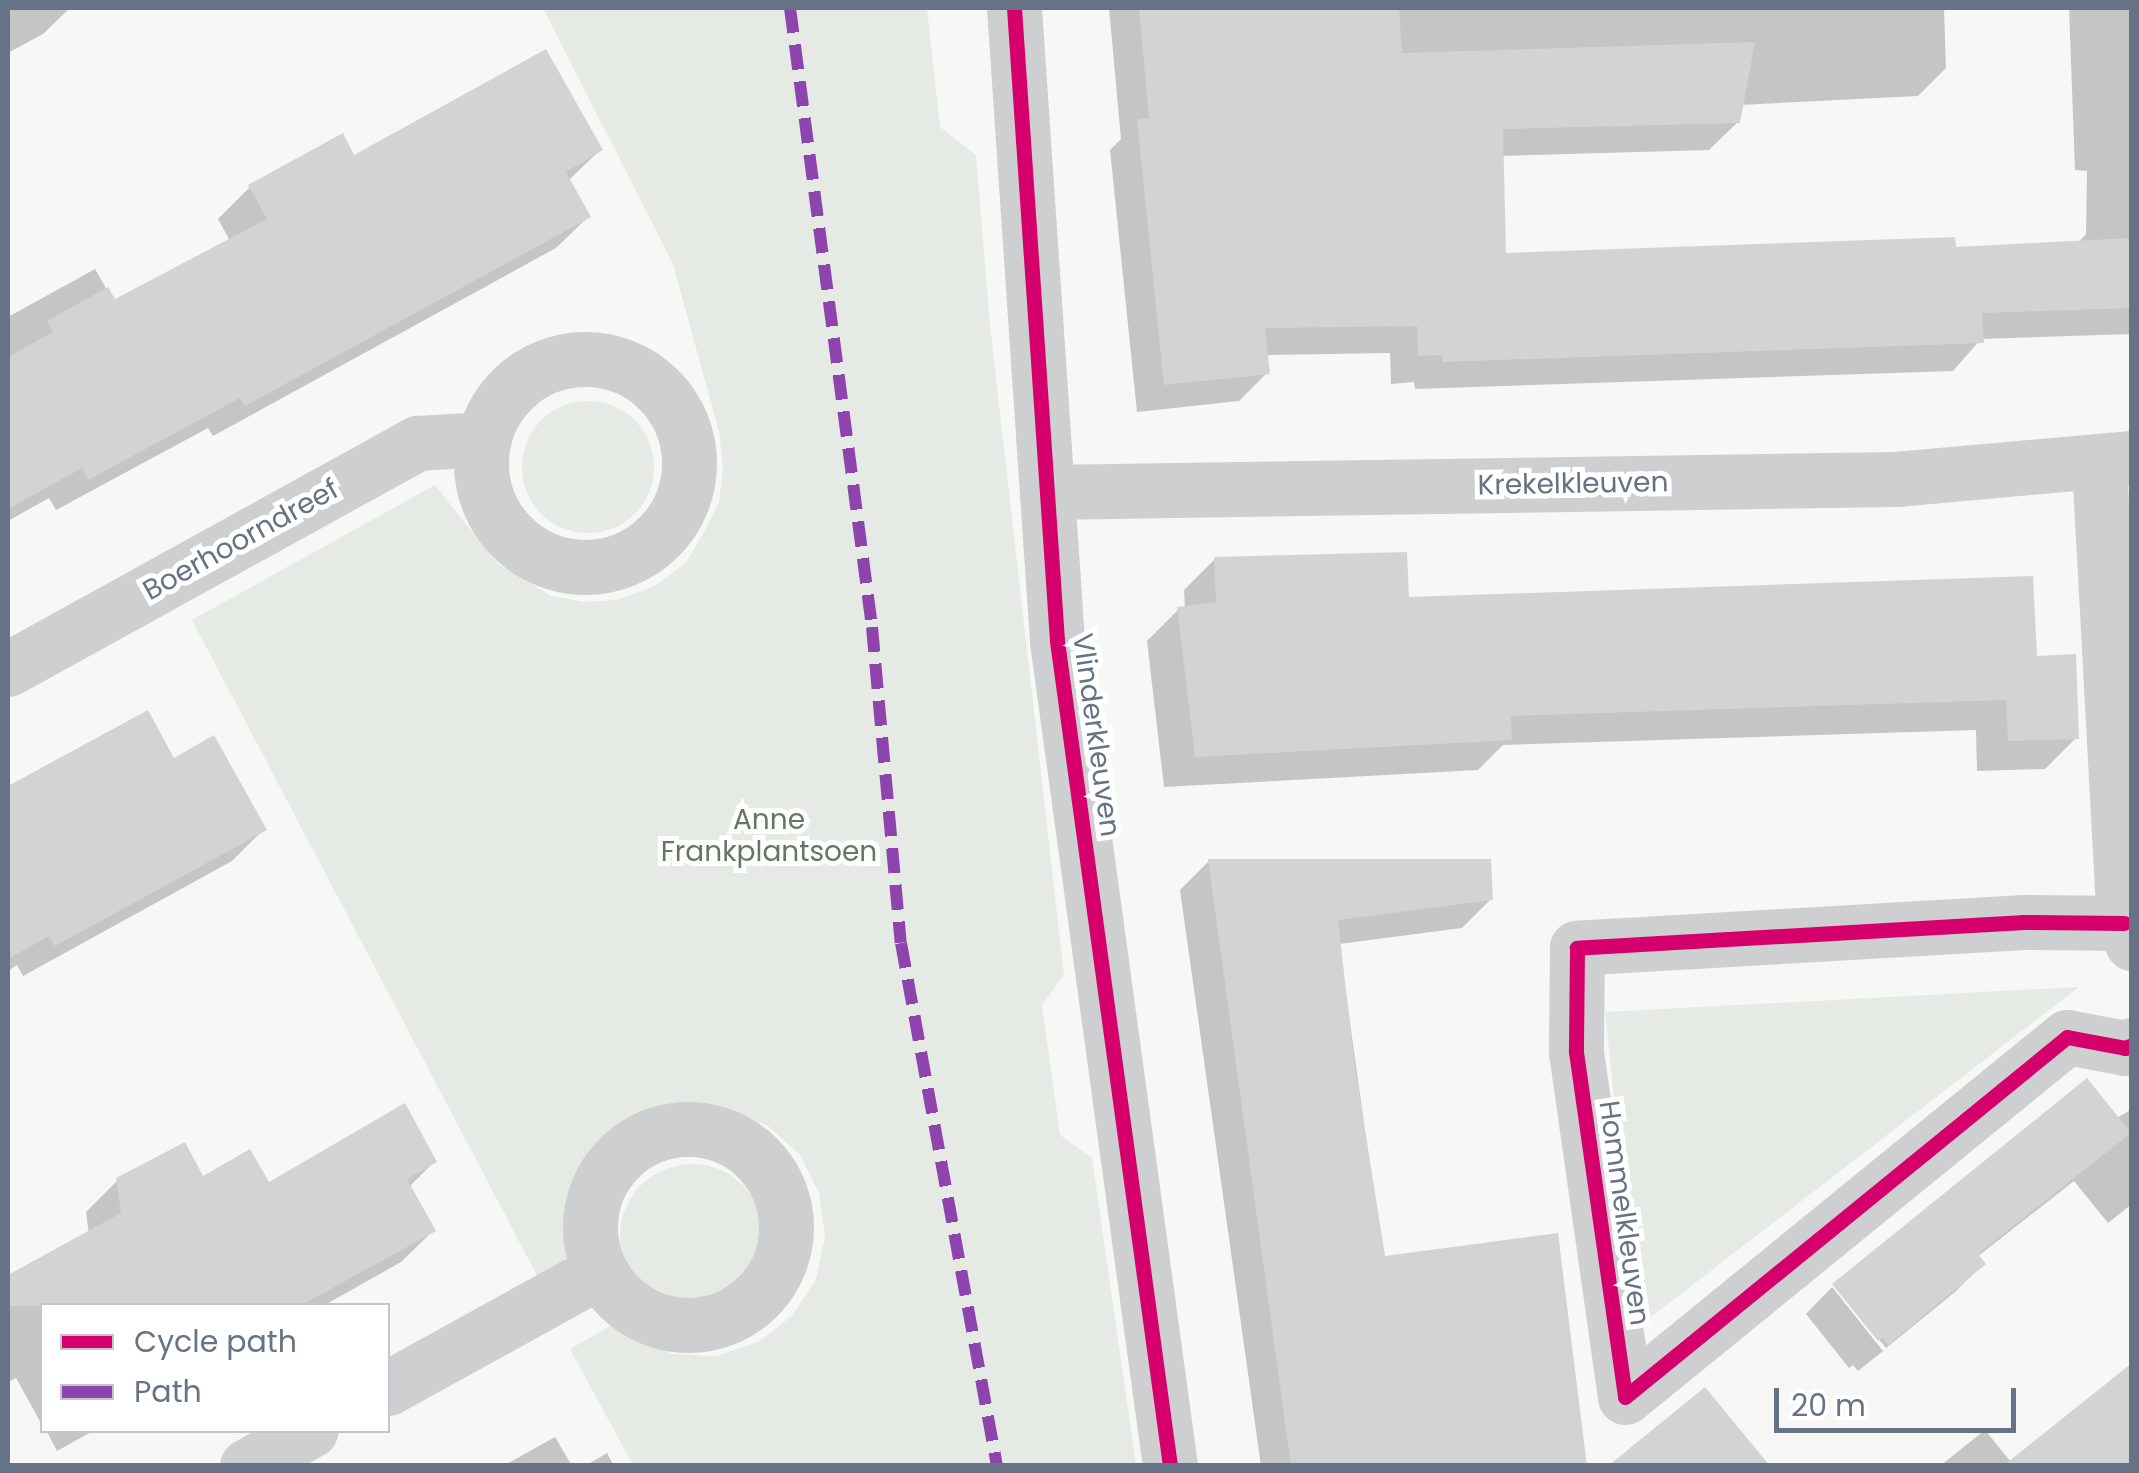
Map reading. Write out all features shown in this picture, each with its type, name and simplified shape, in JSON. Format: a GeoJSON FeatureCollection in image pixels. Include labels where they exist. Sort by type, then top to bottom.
{"type":"FeatureCollection","features":[{"type":"Feature","properties":{"kind":"street","name":"Vlinderkleuven"},"geometry":{"type":"LineString","coordinates":[[1014,8],[1057,641],[1170,1466]]}},
{"type":"Feature","properties":{"kind":"street","name":"Boerhoorndreef"},"geometry":{"type":"LineString","coordinates":[[8,669],[418,443],[482,439]]}},
{"type":"Feature","properties":{"kind":"street","name":"Krekelkleuven"},"geometry":{"type":"LineString","coordinates":[[1046,492],[1896,479],[2115,461],[2128,933]]}},
{"type":"Feature","properties":{"kind":"street","name":"Hommelkleuven"},"geometry":{"type":"LineString","coordinates":[[2128,933],[2024,922],[1577,948],[1576,1052],[1625,1396],[2067,1038],[2125,1048],[2132,1045]]}},
{"type":"Feature","properties":{"kind":"street"},"geometry":{"type":"LineString","coordinates":[[390,1387],[600,1272]]}},
{"type":"Feature","properties":{"kind":"street"},"geometry":{"type":"LineString","coordinates":[[247,1466],[306,1433]]}},
{"type":"Feature","properties":{"kind":"green space","name":"Anne Frankplantsoen"},"geometry":{"type":"Polygon","coordinates":[[[543,8],[927,8],[940,127],[976,155],[990,325],[1064,975],[1042,1005],[1060,1135],[1092,1158],[1136,1465],[633,1465],[570,1349],[616,1323],[636,1340],[673,1354],[716,1356],[758,1342],[792,1316],[816,1279],[825,1237],[819,1193],[800,1155],[768,1126],[728,1109],[688,1107],[650,1116],[616,1137],[591,1168],[577,1204],[575,1243],[579,1260],[540,1281],[192,620],[435,485],[497,563],[551,596],[584,602],[617,600],[655,586],[686,563],[704,532],[719,503],[723,467],[719,432],[673,264],[543,8]]]}},
{"type":"Feature","properties":{"kind":"green space"},"geometry":{"type":"Polygon","coordinates":[[[588,401],[613,406],[635,420],[649,442],[654,467],[649,492],[635,514],[613,528],[588,533],[563,528],[541,514],[527,492],[522,467],[527,442],[541,420],[563,406],[588,401]]]}},
{"type":"Feature","properties":{"kind":"green space"},"geometry":{"type":"Polygon","coordinates":[[[2079,987],[1638,1327],[1605,1012],[2079,987]]]}},
{"type":"Feature","properties":{"kind":"green space"},"geometry":{"type":"Polygon","coordinates":[[[692,1164],[720,1169],[743,1185],[759,1208],[764,1236],[759,1264],[743,1287],[720,1303],[692,1308],[664,1303],[641,1287],[625,1264],[620,1236],[625,1208],[641,1185],[664,1169],[692,1164]]]}},
{"type":"Feature","properties":{"kind":"building"},"geometry":{"type":"Polygon","coordinates":[[[1139,8],[1399,8],[1402,53],[1755,42],[1740,123],[1503,129],[1506,253],[1955,237],[1956,247],[2132,238],[2132,308],[1982,313],[1984,343],[1442,362],[1442,355],[1418,356],[1417,326],[1265,328],[1270,374],[1164,385],[1137,119],[1149,118],[1139,8]]]}},
{"type":"Feature","properties":{"kind":"building"},"geometry":{"type":"Polygon","coordinates":[[[546,49],[603,150],[566,172],[591,217],[245,406],[240,398],[88,480],[82,468],[8,509],[8,357],[53,332],[47,321],[108,287],[115,299],[267,219],[248,185],[343,133],[354,155],[546,49]]]}},
{"type":"Feature","properties":{"kind":"building"},"geometry":{"type":"Polygon","coordinates":[[[1407,552],[1409,597],[2033,576],[2037,656],[2076,654],[2079,739],[2008,741],[2006,700],[1511,716],[1512,740],[1195,757],[1177,607],[1216,602],[1214,557],[1407,552]]]}},
{"type":"Feature","properties":{"kind":"building"},"geometry":{"type":"Polygon","coordinates":[[[148,710],[174,758],[214,735],[267,830],[55,946],[49,936],[8,959],[8,786],[148,710]]]}},
{"type":"Feature","properties":{"kind":"building"},"geometry":{"type":"Polygon","coordinates":[[[1208,859],[1491,859],[1493,900],[1338,920],[1354,1060],[1385,1256],[1558,1233],[1587,1466],[1291,1466],[1208,859]]]}},
{"type":"Feature","properties":{"kind":"building"},"geometry":{"type":"Polygon","coordinates":[[[2087,1078],[2131,1133],[1978,1254],[1986,1264],[1888,1345],[1882,1338],[1878,1341],[1832,1284],[2087,1078]]]}},
{"type":"Feature","properties":{"kind":"building"},"geometry":{"type":"Polygon","coordinates":[[[405,1103],[437,1162],[407,1179],[436,1231],[305,1303],[8,1306],[8,1275],[121,1213],[116,1178],[185,1142],[203,1176],[250,1149],[269,1182],[405,1103]]]}},
{"type":"Feature","properties":{"kind":"building"},"geometry":{"type":"Polygon","coordinates":[[[2132,1363],[2132,1466],[2003,1466],[2132,1363]]]}},
{"type":"Feature","properties":{"kind":"building"},"geometry":{"type":"Polygon","coordinates":[[[1705,1387],[1770,1466],[1608,1466],[1678,1409],[1705,1387]]]}},
{"type":"Feature","properties":{"kind":"marked path"},"geometry":{"type":"LineString","coordinates":[[790,8],[872,627],[901,943],[997,1466]]}},
{"type":"Feature","properties":{"kind":"cycle path"},"geometry":{"type":"LineString","coordinates":[[1014,8],[1057,641],[1170,1466]]}},
{"type":"Feature","properties":{"kind":"cycle path"},"geometry":{"type":"LineString","coordinates":[[2124,923],[2024,922],[1577,948],[1576,1052],[1625,1397],[2067,1037],[2125,1048],[2132,1045]]}}]}
